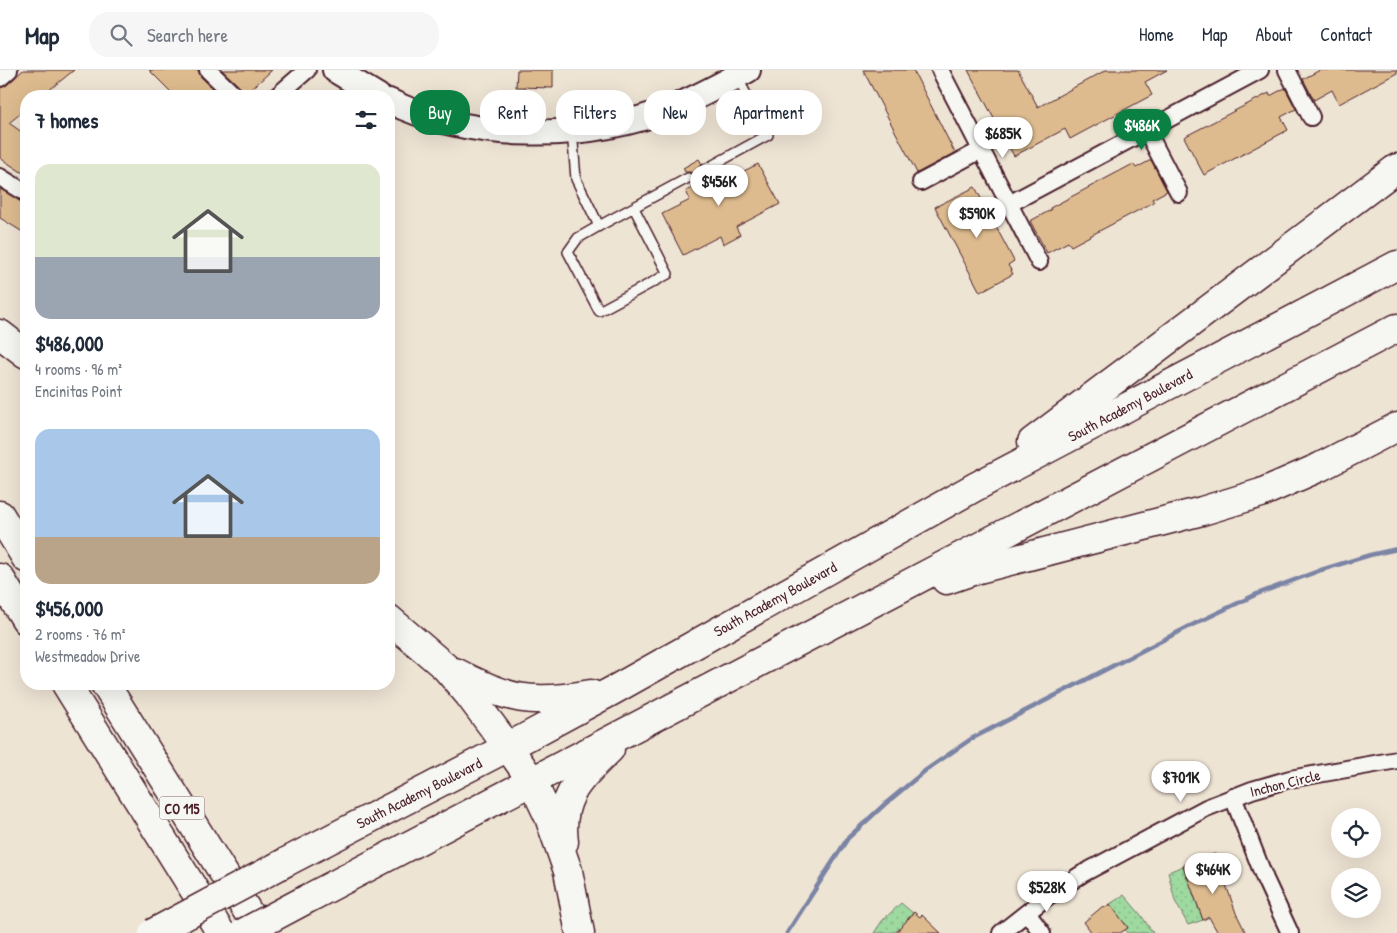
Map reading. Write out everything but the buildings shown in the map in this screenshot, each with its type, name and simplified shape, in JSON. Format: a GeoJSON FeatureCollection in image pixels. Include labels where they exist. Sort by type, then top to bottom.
{"type":"FeatureCollection","features":[{"type":"Feature","properties":{"kind":"highway"},"geometry":{"type":"LineString","coordinates":[[975,487],[1397,168]]}},
{"type":"Feature","properties":{"kind":"highway","name":"South Academy Boulevard"},"geometry":{"type":"LineString","coordinates":[[152,933],[508,747],[612,691],[975,487],[1397,265]]}},
{"type":"Feature","properties":{"kind":"highway"},"geometry":{"type":"LineString","coordinates":[[243,933],[1397,328]]}},
{"type":"Feature","properties":{"kind":"highway"},"geometry":{"type":"LineString","coordinates":[[0,334],[20,349]]}},
{"type":"Feature","properties":{"kind":"highway"},"geometry":{"type":"LineString","coordinates":[[844,619],[974,570],[1202,511],[1261,493],[1320,467],[1397,427]]}},
{"type":"Feature","properties":{"kind":"highway"},"geometry":{"type":"LineString","coordinates":[[0,515],[20,548]]}},
{"type":"Feature","properties":{"kind":"highway"},"geometry":{"type":"LineString","coordinates":[[0,578],[20,610]]}},
{"type":"Feature","properties":{"kind":"highway"},"geometry":{"type":"LineString","coordinates":[[395,624],[445,667],[469,695],[532,781],[549,818],[568,871]]}},
{"type":"Feature","properties":{"kind":"highway"},"geometry":{"type":"LineString","coordinates":[[445,667],[482,686],[511,697],[534,701],[564,699],[612,691]]}},
{"type":"Feature","properties":{"kind":"highway","name":"CO 115"},"geometry":{"type":"LineString","coordinates":[[70,690],[221,933]]}},
{"type":"Feature","properties":{"kind":"highway","name":"CO 115"},"geometry":{"type":"LineString","coordinates":[[109,690],[261,933]]}},
{"type":"Feature","properties":{"kind":"highway"},"geometry":{"type":"LineString","coordinates":[[580,933],[568,871],[562,825],[566,804],[577,782],[628,731]]}},
{"type":"Feature","properties":{"kind":"street"},"geometry":{"type":"LineString","coordinates":[[0,78],[9,70]]}},
{"type":"Feature","properties":{"kind":"street"},"geometry":{"type":"LineString","coordinates":[[208,70],[229,90]]}},
{"type":"Feature","properties":{"kind":"street"},"geometry":{"type":"LineString","coordinates":[[284,90],[307,70]]}},
{"type":"Feature","properties":{"kind":"street"},"geometry":{"type":"LineString","coordinates":[[335,70],[368,90]]}},
{"type":"Feature","properties":{"kind":"street"},"geometry":{"type":"LineString","coordinates":[[940,70],[1039,262]]}},
{"type":"Feature","properties":{"kind":"street"},"geometry":{"type":"LineString","coordinates":[[1009,204],[1147,131],[1234,76],[1260,70]]}},
{"type":"Feature","properties":{"kind":"street"},"geometry":{"type":"LineString","coordinates":[[1287,70],[1311,117]]}},
{"type":"Feature","properties":{"kind":"street"},"geometry":{"type":"LineString","coordinates":[[634,120],[673,107],[743,73]]}},
{"type":"Feature","properties":{"kind":"street"},"geometry":{"type":"LineString","coordinates":[[395,104],[454,124],[498,130],[556,132]]}},
{"type":"Feature","properties":{"kind":"street"},"geometry":{"type":"LineString","coordinates":[[1147,131],[1180,192]]}},
{"type":"Feature","properties":{"kind":"street"},"geometry":{"type":"LineString","coordinates":[[921,182],[981,150]]}},
{"type":"Feature","properties":{"kind":"street"},"geometry":{"type":"LineString","coordinates":[[0,177],[20,189]]}},
{"type":"Feature","properties":{"kind":"street","name":"Inchon Circle"},"geometry":{"type":"LineString","coordinates":[[1001,933],[1082,874],[1195,813],[1233,797],[1290,779],[1397,760]]}},
{"type":"Feature","properties":{"kind":"street"},"geometry":{"type":"LineString","coordinates":[[1233,797],[1262,871],[1290,933]]}},
{"type":"Feature","properties":{"kind":"street"},"geometry":{"type":"LineString","coordinates":[[1027,913],[1042,933]]}},
{"type":"Feature","properties":{"kind":"lane"},"geometry":{"type":"LineString","coordinates":[[704,170],[768,135],[743,73]]}},
{"type":"Feature","properties":{"kind":"lane"},"geometry":{"type":"LineString","coordinates":[[572,135],[576,179],[599,226]]}},
{"type":"Feature","properties":{"kind":"lane"},"geometry":{"type":"LineString","coordinates":[[634,208],[668,274],[599,311],[568,252],[578,238],[688,178]]}},
{"type":"Feature","properties":{"kind":"green space"},"geometry":{"type":"Polygon","coordinates":[[[1183,866],[1188,880],[1192,879],[1197,891],[1193,893],[1203,920],[1188,925],[1175,901],[1168,872],[1183,866]]]}},
{"type":"Feature","properties":{"kind":"green space"},"geometry":{"type":"Polygon","coordinates":[[[1124,895],[1153,933],[1127,933],[1125,930],[1128,927],[1125,923],[1123,924],[1110,904],[1124,895]]]}},
{"type":"Feature","properties":{"kind":"green space"},"geometry":{"type":"Polygon","coordinates":[[[901,903],[913,913],[904,925],[894,932],[874,933],[882,921],[901,903]]]}},
{"type":"Feature","properties":{"kind":"waterway"},"geometry":{"type":"LineString","coordinates":[[787,933],[848,838],[926,770],[971,739],[1190,626],[1257,594],[1321,570],[1397,549]]}}]}
